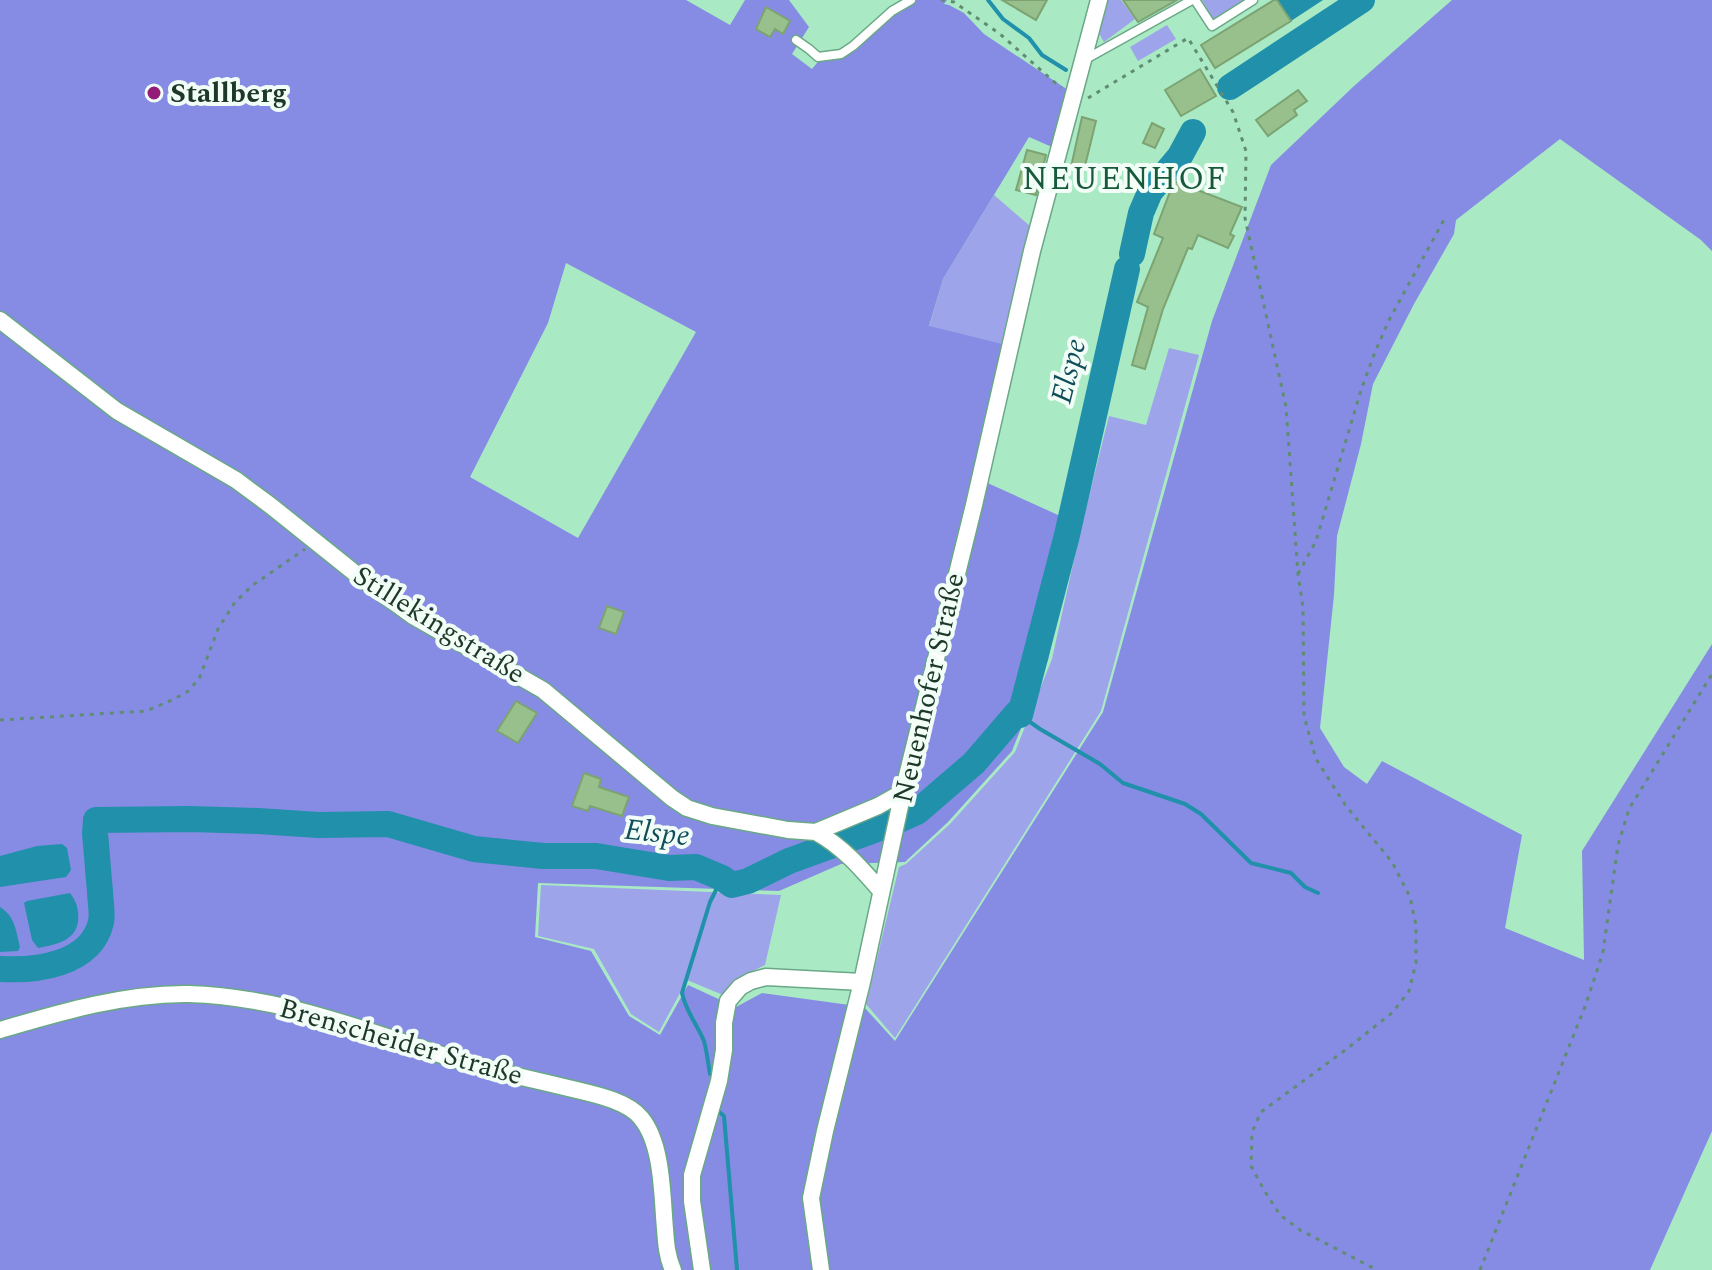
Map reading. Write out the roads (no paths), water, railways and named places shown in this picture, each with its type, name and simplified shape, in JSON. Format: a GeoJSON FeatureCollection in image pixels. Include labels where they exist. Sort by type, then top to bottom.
{"type":"FeatureCollection","features":[{"type":"Feature","properties":{"kind":"street","name":"Neuenhofer Straße"},"geometry":{"type":"LineString","coordinates":[[821,1270],[811,1198],[825,1131],[1032,251],[1099,0]]}},
{"type":"Feature","properties":{"kind":"street","name":"Stillekingstraße"},"geometry":{"type":"LineString","coordinates":[[0,320],[117,411],[236,480],[314,543],[413,616],[543,690],[687,808],[712,816],[823,835],[878,806],[902,800]]}},
{"type":"Feature","properties":{"kind":"street"},"geometry":{"type":"LineString","coordinates":[[823,835],[848,853],[881,891]]}},
{"type":"Feature","properties":{"kind":"street"},"geometry":{"type":"LineString","coordinates":[[702,1270],[692,1201],[692,1175],[719,1081],[728,1001],[740,987],[766,977],[862,982]]}},
{"type":"Feature","properties":{"kind":"street","name":"Brenscheider Straße"},"geometry":{"type":"LineString","coordinates":[[0,1030],[111,1002],[185,994],[220,996],[285,1007],[468,1064],[618,1102],[641,1117],[652,1138],[659,1166],[667,1252],[673,1270]]}},
{"type":"Feature","properties":{"kind":"lane"},"geometry":{"type":"LineString","coordinates":[[796,40],[818,57],[841,54],[892,11],[911,0]]}},
{"type":"Feature","properties":{"kind":"lane"},"geometry":{"type":"LineString","coordinates":[[1082,61],[1193,0],[1212,26],[1253,0]]}},
{"type":"Feature","properties":{"kind":"waterway"},"geometry":{"type":"LineString","coordinates":[[988,0],[1003,19],[1029,38],[1042,55],[1066,70]]}},
{"type":"Feature","properties":{"kind":"waterway","name":"Elspe"},"geometry":{"type":"LineString","coordinates":[[1230,87],[1362,0]]}},
{"type":"Feature","properties":{"kind":"waterway","name":"Elspe"},"geometry":{"type":"LineString","coordinates":[[1132,254],[1141,213],[1150,192],[1180,156],[1193,132]]}},
{"type":"Feature","properties":{"kind":"waterway","name":"Elspe"},"geometry":{"type":"LineString","coordinates":[[0,969],[30,969],[60,962],[86,948],[95,936],[102,914],[96,820],[388,824],[474,849],[543,856],[596,856],[669,868],[696,867],[732,885],[917,812],[974,763],[1017,713],[1020,715],[1067,535],[1127,269]]}},
{"type":"Feature","properties":{"kind":"waterway"},"geometry":{"type":"LineString","coordinates":[[1020,715],[1100,764],[1123,783],[1185,804],[1201,814],[1251,863],[1291,873],[1305,887],[1318,893]]}},
{"type":"Feature","properties":{"kind":"waterway"},"geometry":{"type":"LineString","coordinates":[[710,1074],[704,1041],[682,993],[710,902],[722,878]]}},
{"type":"Feature","properties":{"kind":"waterway"},"geometry":{"type":"LineString","coordinates":[[717,1110],[724,1116],[737,1270]]}},
{"type":"Feature","properties":{"kind":"place","name":"Stallberg"},"geometry":{"type":"Point","coordinates":[154,93]}},
{"type":"Feature","properties":{"kind":"district","name":"NEUENHOF"},"geometry":{"type":"Point","coordinates":[1125,179]}}]}
